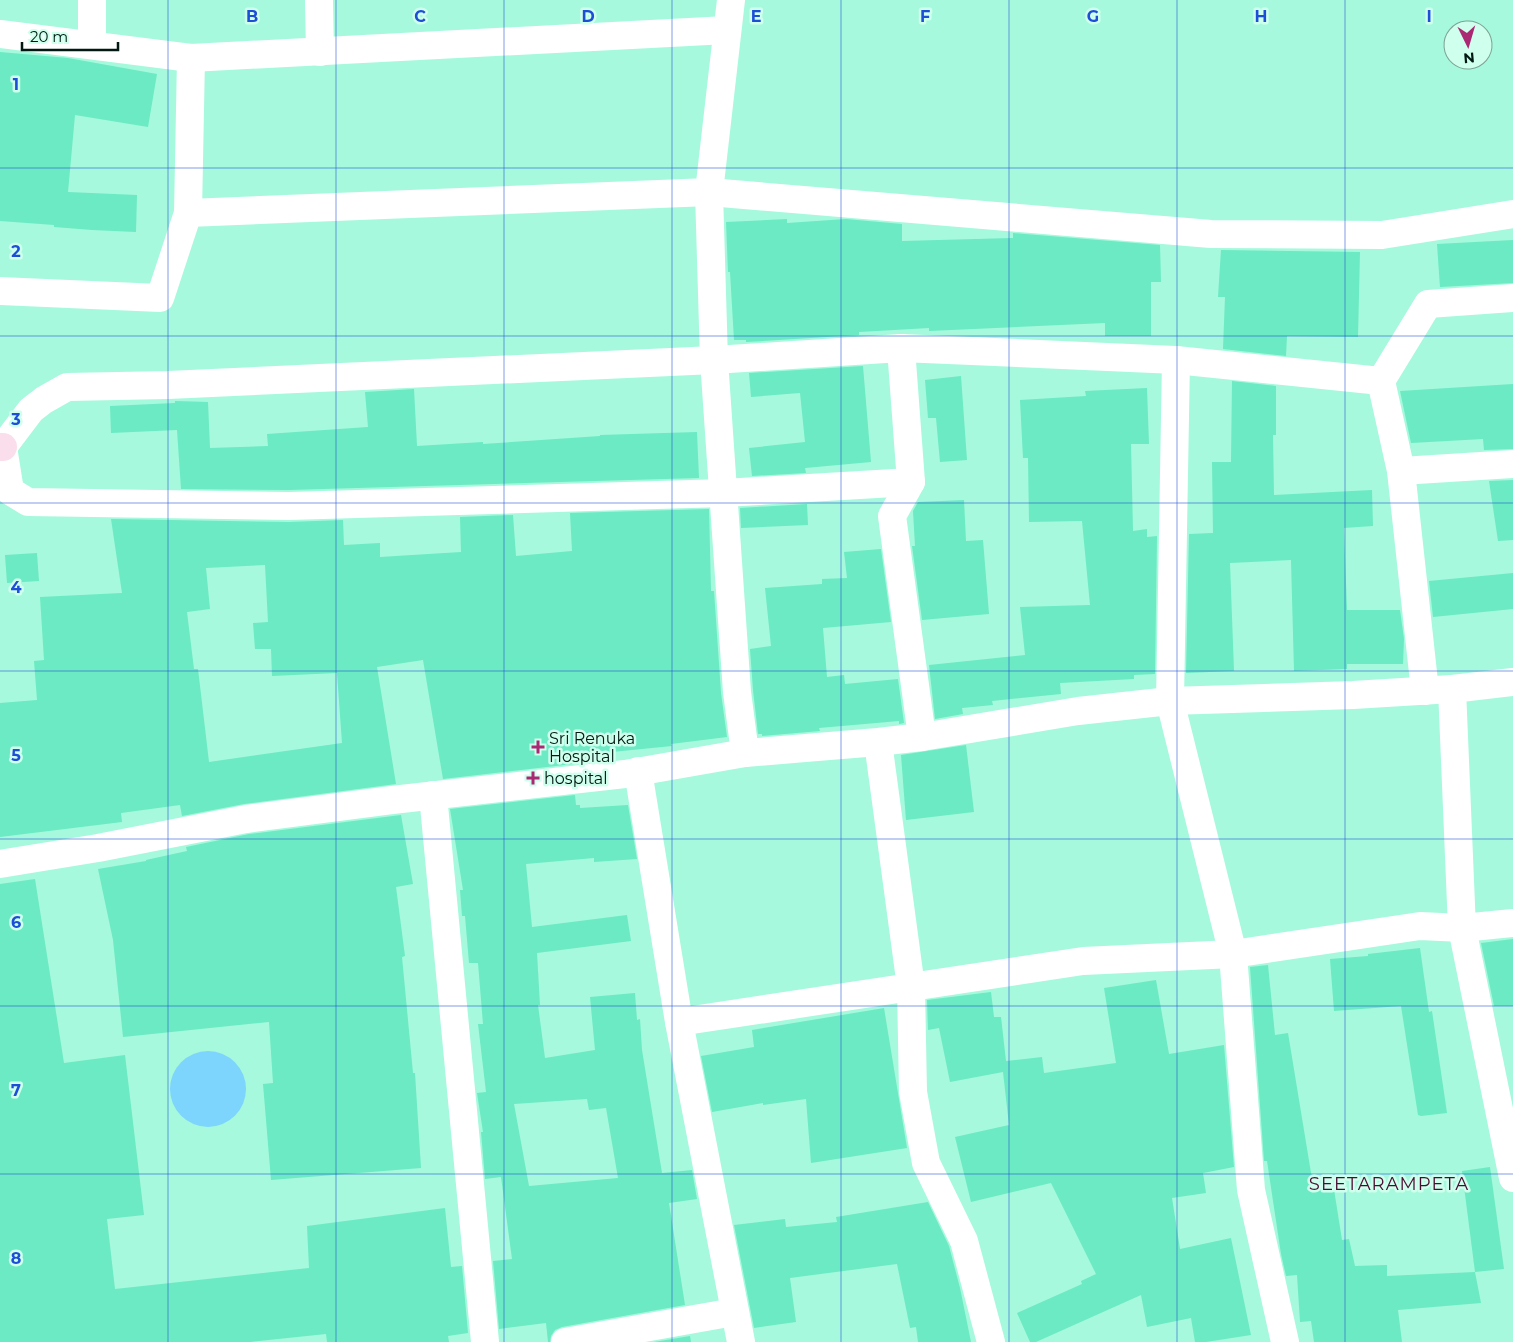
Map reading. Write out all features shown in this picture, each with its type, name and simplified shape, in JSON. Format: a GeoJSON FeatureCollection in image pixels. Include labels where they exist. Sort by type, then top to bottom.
{"type":"FeatureCollection","features":[{"type":"Feature","properties":{"kind":"street"},"geometry":{"type":"LineString","coordinates":[[92,0],[92,45]]}},
{"type":"Feature","properties":{"kind":"street"},"geometry":{"type":"LineString","coordinates":[[319,0],[320,52]]}},
{"type":"Feature","properties":{"kind":"street"},"geometry":{"type":"LineString","coordinates":[[731,0],[709,192],[714,360],[737,692],[744,753]]}},
{"type":"Feature","properties":{"kind":"street"},"geometry":{"type":"LineString","coordinates":[[0,34],[191,58],[727,30]]}},
{"type":"Feature","properties":{"kind":"street"},"geometry":{"type":"LineString","coordinates":[[0,291],[160,298],[188,213],[191,58]]}},
{"type":"Feature","properties":{"kind":"street"},"geometry":{"type":"LineString","coordinates":[[188,213],[709,192],[1211,234],[1382,235],[1513,214]]}},
{"type":"Feature","properties":{"kind":"street"},"geometry":{"type":"LineString","coordinates":[[1513,298],[1428,304],[1381,381],[1401,471],[1439,690],[1462,928],[1513,1178]]}},
{"type":"Feature","properties":{"kind":"street"},"geometry":{"type":"LineString","coordinates":[[900,348],[911,482],[892,516],[922,737]]}},
{"type":"Feature","properties":{"kind":"street"},"geometry":{"type":"LineString","coordinates":[[911,482],[724,493],[289,506],[28,502],[10,491],[1,447],[31,410],[44,400],[67,388],[178,385],[714,360],[900,348],[1176,360],[1381,381]]}},
{"type":"Feature","properties":{"kind":"street"},"geometry":{"type":"LineString","coordinates":[[1176,360],[1170,701],[1233,954],[1251,1190],[1285,1342]]}},
{"type":"Feature","properties":{"kind":"street"},"geometry":{"type":"LineString","coordinates":[[1401,471],[1513,464]]}},
{"type":"Feature","properties":{"kind":"street"},"geometry":{"type":"LineString","coordinates":[[0,864],[98,848],[246,819],[432,795],[540,784],[638,771],[744,753],[922,737],[1078,711],[1170,701],[1439,690],[1513,682]]}},
{"type":"Feature","properties":{"kind":"street"},"geometry":{"type":"LineString","coordinates":[[878,742],[911,987],[913,1092],[926,1163],[964,1242],[991,1342]]}},
{"type":"Feature","properties":{"kind":"street"},"geometry":{"type":"LineString","coordinates":[[638,771],[679,1022],[741,1342]]}},
{"type":"Feature","properties":{"kind":"street"},"geometry":{"type":"LineString","coordinates":[[432,795],[485,1342]]}},
{"type":"Feature","properties":{"kind":"street"},"geometry":{"type":"LineString","coordinates":[[679,1022],[1083,961],[1233,954],[1420,926],[1462,928],[1513,923]]}},
{"type":"Feature","properties":{"kind":"street"},"geometry":{"type":"LineString","coordinates":[[564,1342],[734,1312]]}},
{"type":"Feature","properties":{"kind":"water"},"geometry":{"type":"Polygon","coordinates":[[[208,1051],[223,1054],[235,1062],[243,1074],[246,1089],[243,1104],[235,1116],[223,1124],[208,1127],[193,1124],[181,1116],[173,1104],[170,1089],[173,1074],[181,1062],[193,1054],[208,1051]]]}},
{"type":"Feature","properties":{"kind":"building"},"geometry":{"type":"Polygon","coordinates":[[[0,52],[68,58],[157,74],[148,127],[75,115],[68,192],[137,195],[136,232],[54,227],[54,225],[0,221],[0,52]]]}},
{"type":"Feature","properties":{"kind":"building"},"geometry":{"type":"Polygon","coordinates":[[[787,219],[787,223],[846,219],[902,224],[902,241],[1013,238],[1013,233],[1160,245],[1161,282],[1151,282],[1151,336],[1105,336],[1105,323],[929,331],[929,328],[859,332],[859,335],[746,342],[746,340],[734,340],[726,222],[787,219]]]}},
{"type":"Feature","properties":{"kind":"building"},"geometry":{"type":"Polygon","coordinates":[[[1513,240],[1513,283],[1440,287],[1437,244],[1513,240]]]}},
{"type":"Feature","properties":{"kind":"building"},"geometry":{"type":"Polygon","coordinates":[[[1221,250],[1360,252],[1358,337],[1287,336],[1286,356],[1223,349],[1225,297],[1218,297],[1221,250]]]}},
{"type":"Feature","properties":{"kind":"building"},"geometry":{"type":"Polygon","coordinates":[[[863,366],[871,462],[805,468],[806,473],[752,476],[749,448],[805,442],[800,393],[751,397],[749,373],[863,366]]]}},
{"type":"Feature","properties":{"kind":"building"},"geometry":{"type":"Polygon","coordinates":[[[961,376],[967,460],[940,462],[936,418],[928,418],[925,380],[961,376]]]}},
{"type":"Feature","properties":{"kind":"building"},"geometry":{"type":"Polygon","coordinates":[[[1232,381],[1276,386],[1276,435],[1273,435],[1274,495],[1372,490],[1373,526],[1344,528],[1347,610],[1400,610],[1404,639],[1403,664],[1347,664],[1347,669],[1294,671],[1291,560],[1230,563],[1234,671],[1186,673],[1189,534],[1213,533],[1212,462],[1231,462],[1232,381]]]}},
{"type":"Feature","properties":{"kind":"building"},"geometry":{"type":"Polygon","coordinates":[[[1513,384],[1513,449],[1484,450],[1483,439],[1411,443],[1400,391],[1513,384]]]}},
{"type":"Feature","properties":{"kind":"building"},"geometry":{"type":"Polygon","coordinates":[[[1147,388],[1149,444],[1131,444],[1133,531],[1147,529],[1147,537],[1157,536],[1155,674],[1134,675],[1134,679],[1060,683],[1061,694],[992,701],[993,705],[962,708],[963,714],[935,719],[929,665],[1025,655],[1020,607],[1090,605],[1082,521],[1029,522],[1028,458],[1023,458],[1020,400],[1086,396],[1085,391],[1147,388]]]}},
{"type":"Feature","properties":{"kind":"building"},"geometry":{"type":"Polygon","coordinates":[[[414,389],[417,446],[483,442],[483,444],[600,435],[697,432],[699,478],[289,490],[181,489],[177,430],[111,433],[110,406],[175,403],[175,401],[208,402],[210,448],[268,446],[267,434],[368,427],[365,392],[414,389]]]}},
{"type":"Feature","properties":{"kind":"building"},"geometry":{"type":"Polygon","coordinates":[[[1513,480],[1513,540],[1498,541],[1489,481],[1513,480]]]}},
{"type":"Feature","properties":{"kind":"building"},"geometry":{"type":"Polygon","coordinates":[[[964,500],[966,541],[983,540],[989,614],[922,620],[912,546],[915,546],[913,511],[918,502],[964,500]]]}},
{"type":"Feature","properties":{"kind":"building"},"geometry":{"type":"Polygon","coordinates":[[[807,504],[808,525],[741,528],[740,508],[807,504]]]}},
{"type":"Feature","properties":{"kind":"building"},"geometry":{"type":"Polygon","coordinates":[[[709,509],[711,591],[714,591],[721,693],[727,737],[671,744],[672,746],[572,756],[573,764],[443,779],[423,660],[377,667],[396,784],[244,804],[182,816],[180,805],[121,813],[122,822],[0,837],[0,703],[37,700],[34,661],[44,660],[40,597],[122,593],[111,519],[289,522],[343,520],[344,545],[380,543],[380,557],[461,552],[460,517],[513,515],[516,556],[572,551],[570,513],[709,509]],[[265,565],[206,568],[210,609],[187,612],[194,669],[198,669],[209,762],[342,743],[337,673],[272,676],[271,649],[255,649],[253,623],[268,622],[265,565]]]}},
{"type":"Feature","properties":{"kind":"building"},"geometry":{"type":"Polygon","coordinates":[[[881,549],[891,622],[823,628],[827,677],[844,675],[845,684],[898,679],[904,723],[899,724],[899,721],[819,728],[820,731],[762,736],[762,734],[758,734],[750,649],[771,646],[765,588],[822,584],[822,579],[847,578],[844,552],[881,549]]]}},
{"type":"Feature","properties":{"kind":"building"},"geometry":{"type":"Polygon","coordinates":[[[37,553],[39,581],[7,583],[5,555],[37,553]]]}},
{"type":"Feature","properties":{"kind":"building"},"geometry":{"type":"Polygon","coordinates":[[[1513,573],[1513,609],[1433,617],[1429,581],[1513,573]]]}},
{"type":"Feature","properties":{"kind":"building"},"geometry":{"type":"Polygon","coordinates":[[[966,745],[974,812],[906,820],[901,755],[966,745]]]}},
{"type":"Feature","properties":{"kind":"building"},"geometry":{"type":"Polygon","coordinates":[[[575,795],[576,805],[580,805],[580,808],[628,805],[637,859],[594,862],[594,858],[526,864],[532,927],[627,915],[631,941],[537,953],[540,1005],[538,1005],[545,1058],[595,1050],[590,997],[635,993],[637,1020],[640,1019],[642,1050],[662,1173],[692,1170],[697,1199],[669,1203],[685,1305],[562,1327],[555,1330],[550,1342],[548,1342],[546,1323],[499,1329],[493,1261],[512,1259],[501,1177],[485,1179],[481,1132],[483,1132],[477,1093],[486,1092],[478,1024],[483,1024],[478,963],[469,963],[465,916],[462,916],[460,890],[463,890],[450,809],[575,795]],[[587,1099],[514,1104],[529,1186],[618,1178],[606,1108],[589,1110],[587,1099]]]}},
{"type":"Feature","properties":{"kind":"building"},"geometry":{"type":"Polygon","coordinates":[[[401,815],[413,884],[396,887],[405,956],[402,957],[413,1073],[415,1073],[421,1168],[271,1180],[263,1084],[273,1083],[269,1022],[123,1037],[113,940],[98,869],[146,861],[187,851],[186,847],[249,834],[401,815]]]}},
{"type":"Feature","properties":{"kind":"building"},"geometry":{"type":"Polygon","coordinates":[[[35,879],[64,1063],[125,1055],[144,1215],[107,1219],[115,1289],[309,1268],[307,1226],[445,1208],[451,1267],[462,1266],[468,1333],[448,1336],[449,1342],[327,1342],[326,1334],[250,1342],[0,1342],[0,884],[35,879]]]}},
{"type":"Feature","properties":{"kind":"building"},"geometry":{"type":"Polygon","coordinates":[[[1513,939],[1513,1006],[1494,1006],[1481,943],[1513,939]]]}},
{"type":"Feature","properties":{"kind":"building"},"geometry":{"type":"Polygon","coordinates":[[[1420,948],[1429,1012],[1432,1011],[1447,1113],[1421,1116],[1418,1115],[1401,1006],[1334,1011],[1330,959],[1368,956],[1368,954],[1420,948]]]}},
{"type":"Feature","properties":{"kind":"building"},"geometry":{"type":"Polygon","coordinates":[[[1268,965],[1275,1035],[1288,1033],[1313,1185],[1333,1183],[1342,1240],[1349,1239],[1355,1266],[1387,1265],[1387,1276],[1475,1272],[1481,1303],[1398,1310],[1402,1342],[1314,1342],[1311,1321],[1300,1322],[1297,1275],[1286,1276],[1267,1161],[1264,1161],[1250,967],[1268,965]]]}},
{"type":"Feature","properties":{"kind":"building"},"geometry":{"type":"Polygon","coordinates":[[[1156,980],[1169,1054],[1224,1045],[1234,1167],[1203,1173],[1206,1193],[1172,1198],[1180,1249],[1231,1238],[1251,1335],[1195,1342],[1191,1318],[1147,1327],[1141,1295],[1036,1342],[1030,1342],[1017,1313],[1082,1284],[1081,1281],[1096,1274],[1051,1183],[971,1202],[955,1137],[1009,1125],[1003,1072],[950,1082],[939,1028],[928,1030],[927,1000],[991,992],[994,1017],[1001,1017],[1006,1061],[1042,1057],[1044,1073],[1116,1063],[1104,988],[1156,980]]]}},
{"type":"Feature","properties":{"kind":"building"},"geometry":{"type":"Polygon","coordinates":[[[884,1008],[907,1148],[811,1163],[806,1099],[763,1105],[763,1103],[712,1112],[701,1056],[754,1047],[752,1030],[884,1008]]]}},
{"type":"Feature","properties":{"kind":"building"},"geometry":{"type":"Polygon","coordinates":[[[1490,1167],[1504,1269],[1475,1272],[1462,1171],[1490,1167]]]}},
{"type":"Feature","properties":{"kind":"building"},"geometry":{"type":"Polygon","coordinates":[[[928,1202],[949,1246],[971,1342],[918,1342],[916,1327],[910,1328],[897,1264],[790,1278],[796,1322],[754,1328],[734,1225],[785,1219],[786,1227],[837,1222],[836,1217],[928,1202]]]}},
{"type":"Feature","properties":{"kind":"building"},"geometry":{"type":"Polygon","coordinates":[[[690,1336],[691,1342],[654,1342],[690,1336]]]}},
{"type":"Feature","properties":{"kind":"place","name":"Sri Renuka Hospital"},"geometry":{"type":"Point","coordinates":[538,747]}},
{"type":"Feature","properties":{"kind":"place","name":"hospital"},"geometry":{"type":"Point","coordinates":[533,778]}},
{"type":"Feature","properties":{"kind":"district","name":"SEETARAMPETA"},"geometry":{"type":"Point","coordinates":[1389,1184]}}]}
